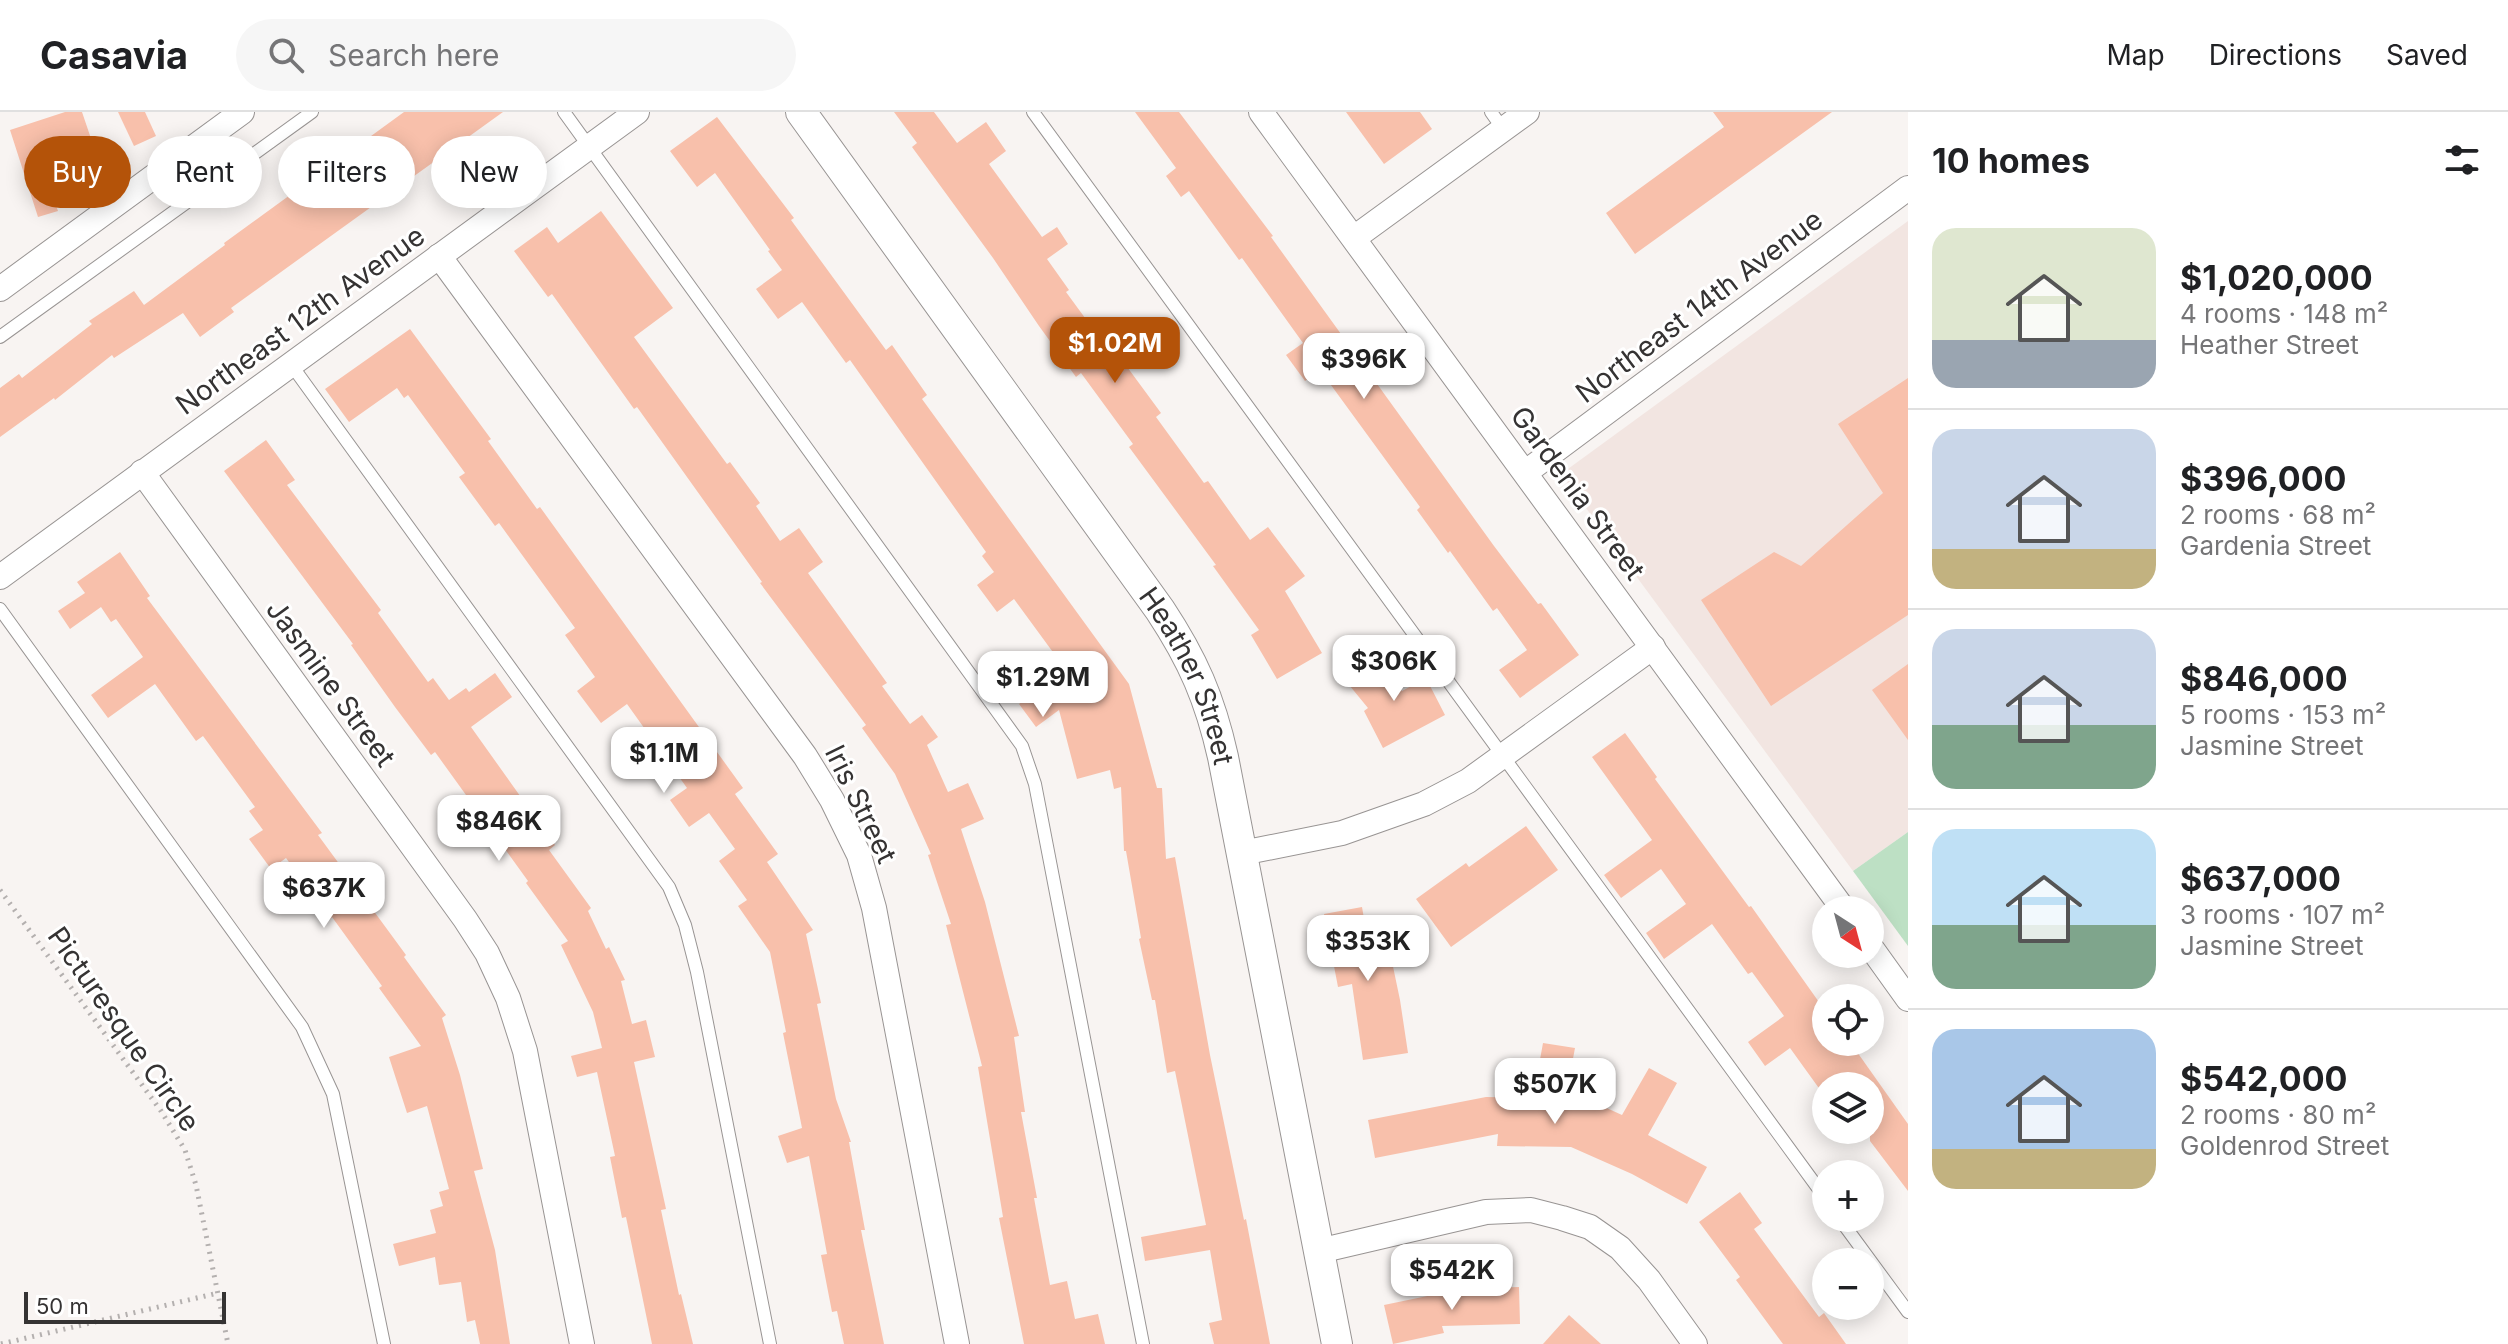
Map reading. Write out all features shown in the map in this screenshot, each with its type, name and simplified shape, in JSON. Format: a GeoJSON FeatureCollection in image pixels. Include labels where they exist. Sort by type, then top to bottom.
{"type":"FeatureCollection","features":[{"type":"Feature","properties":{"kind":"street"},"geometry":{"type":"LineString","coordinates":[[0,289],[242,112]]}},
{"type":"Feature","properties":{"kind":"street","name":"Northeast 12th Avenue"},"geometry":{"type":"LineString","coordinates":[[0,577],[637,112]]}},
{"type":"Feature","properties":{"kind":"street","name":"Heather Street"},"geometry":{"type":"LineString","coordinates":[[801,112],[1160,610],[1184,647],[1204,688],[1216,726],[1242,853],[1337,1344]]}},
{"type":"Feature","properties":{"kind":"street","name":"Gardenia Street"},"geometry":{"type":"LineString","coordinates":[[1261,112],[1834,896]]}},
{"type":"Feature","properties":{"kind":"street"},"geometry":{"type":"LineString","coordinates":[[1354,238],[1497,120],[1527,112]]}},
{"type":"Feature","properties":{"kind":"street","name":"Northeast 14th Avenue"},"geometry":{"type":"LineString","coordinates":[[1526,472],[1908,188]]}},
{"type":"Feature","properties":{"kind":"street","name":"Iris Street"},"geometry":{"type":"LineString","coordinates":[[439,256],[805,756],[832,800],[859,855],[874,908],[957,1344]]}},
{"type":"Feature","properties":{"kind":"street","name":"Jasmine Street"},"geometry":{"type":"LineString","coordinates":[[142,472],[487,953],[508,998],[525,1051],[582,1344]]}},
{"type":"Feature","properties":{"kind":"street"},"geometry":{"type":"LineString","coordinates":[[1242,853],[1342,833],[1424,804],[1468,781],[1653,647]]}},
{"type":"Feature","properties":{"kind":"street"},"geometry":{"type":"LineString","coordinates":[[1884,966],[1908,999]]}},
{"type":"Feature","properties":{"kind":"street"},"geometry":{"type":"LineString","coordinates":[[1319,1251],[1486,1212],[1531,1210],[1590,1227],[1620,1248],[1649,1280],[1695,1344]]}},
{"type":"Feature","properties":{"kind":"lane"},"geometry":{"type":"LineString","coordinates":[[0,337],[312,112]]}},
{"type":"Feature","properties":{"kind":"lane"},"geometry":{"type":"LineString","coordinates":[[564,112],[1022,746],[1035,784],[1143,1344]]}},
{"type":"Feature","properties":{"kind":"lane"},"geometry":{"type":"LineString","coordinates":[[1033,112],[1812,1180]]}},
{"type":"Feature","properties":{"kind":"lane"},"geometry":{"type":"LineString","coordinates":[[290,363],[669,887],[685,925],[697,972],[770,1344]]}},
{"type":"Feature","properties":{"kind":"lane"},"geometry":{"type":"LineString","coordinates":[[0,609],[302,1027],[333,1094],[384,1344]]}},
{"type":"Feature","properties":{"kind":"lane"},"geometry":{"type":"LineString","coordinates":[[1849,1232],[1908,1312]]}},
{"type":"Feature","properties":{"kind":"path","name":"Picturesque Circle"},"geometry":{"type":"LineString","coordinates":[[0,890],[161,1111],[185,1150],[196,1185],[228,1344]]}},
{"type":"Feature","properties":{"kind":"path"},"geometry":{"type":"LineString","coordinates":[[1,1344],[218,1293]]}},
{"type":"Feature","properties":{"kind":"shaded area"},"geometry":{"type":"Polygon","coordinates":[[[1908,221],[1908,832],[1853,871],[1561,474],[1908,221]]]}},
{"type":"Feature","properties":{"kind":"green space"},"geometry":{"type":"Polygon","coordinates":[[[1908,832],[1908,946],[1884,913],[1884,896],[1871,896],[1853,871],[1908,832]]]}},
{"type":"Feature","properties":{"kind":"building"},"geometry":{"type":"Polygon","coordinates":[[[65,112],[82,112],[90,136],[24,136],[24,174],[10,130],[65,112]]]}},
{"type":"Feature","properties":{"kind":"building"},"geometry":{"type":"Polygon","coordinates":[[[118,112],[145,112],[156,136],[147,136],[147,140],[134,146],[118,112]]]}},
{"type":"Feature","properties":{"kind":"building"},"geometry":{"type":"Polygon","coordinates":[[[404,112],[503,112],[470,136],[431,136],[431,164],[415,175],[415,136],[371,136],[404,112]]]}},
{"type":"Feature","properties":{"kind":"building"},"geometry":{"type":"Polygon","coordinates":[[[894,112],[934,112],[957,143],[986,122],[1006,151],[989,164],[1042,237],[1057,227],[1068,244],[1047,259],[1069,290],[1066,292],[1118,363],[1122,360],[1161,413],[1156,417],[1204,483],[1208,481],[1250,540],[1268,527],[1305,576],[1285,591],[1322,653],[1277,679],[1251,635],[1259,630],[1213,566],[1216,565],[1129,447],[1133,444],[1081,373],[1076,377],[1039,326],[912,147],[917,143],[894,112]]]}},
{"type":"Feature","properties":{"kind":"building"},"geometry":{"type":"Polygon","coordinates":[[[1135,112],[1179,112],[1273,236],[1494,546],[1579,655],[1520,698],[1499,670],[1527,650],[1497,608],[1493,611],[1450,551],[1448,553],[1417,510],[1420,507],[1320,370],[1305,381],[1286,355],[1303,343],[1189,191],[1181,197],[1166,176],[1176,168],[1135,112]]]}},
{"type":"Feature","properties":{"kind":"building"},"geometry":{"type":"Polygon","coordinates":[[[1346,112],[1420,112],[1432,129],[1384,164],[1346,112]]]}},
{"type":"Feature","properties":{"kind":"building"},"geometry":{"type":"Polygon","coordinates":[[[1713,112],[1832,112],[1635,254],[1606,213],[1724,127],[1713,112]]]}},
{"type":"Feature","properties":{"kind":"building"},"geometry":{"type":"Polygon","coordinates":[[[717,117],[794,218],[791,220],[886,350],[892,345],[927,395],[922,399],[1129,684],[1157,788],[1162,788],[1166,859],[1175,857],[1210,1055],[1270,1344],[1214,1344],[1209,1323],[1222,1320],[1210,1250],[1145,1261],[1141,1237],[1206,1225],[1175,1071],[1167,1073],[1155,1000],[1152,1000],[1139,939],[1124,851],[1121,787],[1114,789],[1110,770],[1077,779],[1059,710],[1036,727],[1019,704],[1066,670],[1014,599],[997,612],[977,585],[994,572],[982,556],[986,552],[850,360],[846,363],[802,302],[778,319],[756,289],[782,270],[715,173],[697,187],[670,151],[717,117]]]}},
{"type":"Feature","properties":{"kind":"building"},"geometry":{"type":"Polygon","coordinates":[[[278,204],[278,208],[370,208],[231,308],[234,312],[200,337],[183,313],[114,358],[112,355],[55,400],[0,437],[0,388],[19,374],[22,378],[92,324],[89,321],[134,291],[144,305],[278,204]]]}},
{"type":"Feature","properties":{"kind":"building"},"geometry":{"type":"Polygon","coordinates":[[[35,208],[57,208],[58,211],[38,217],[35,208]]]}},
{"type":"Feature","properties":{"kind":"building"},"geometry":{"type":"Polygon","coordinates":[[[601,211],[673,308],[634,337],[727,464],[730,462],[760,503],[756,506],[780,541],[799,528],[823,562],[808,573],[887,683],[882,686],[910,724],[922,715],[938,737],[927,745],[948,792],[968,783],[984,819],[961,829],[985,902],[1019,1036],[1014,1037],[1025,1112],[1021,1112],[1050,1285],[1067,1281],[1075,1319],[1098,1314],[1105,1344],[1024,1344],[999,1218],[1003,1217],[978,1067],[982,1066],[946,925],[951,924],[928,855],[931,854],[895,774],[862,728],[866,725],[760,583],[637,407],[634,409],[552,294],[548,297],[514,251],[547,227],[558,243],[601,211]]]}},
{"type":"Feature","properties":{"kind":"building"},"geometry":{"type":"Polygon","coordinates":[[[410,329],[491,439],[488,441],[537,509],[540,507],[743,788],[735,794],[778,854],[767,862],[813,930],[806,934],[821,1003],[817,1004],[836,1099],[851,1142],[865,1230],[861,1230],[884,1344],[844,1344],[837,1311],[832,1312],[821,1255],[827,1254],[809,1156],[787,1163],[778,1136],[802,1128],[770,952],[738,906],[747,900],[719,861],[735,849],[709,813],[689,827],[670,800],[687,788],[627,704],[601,723],[577,691],[595,677],[565,635],[575,628],[499,523],[495,526],[459,477],[465,473],[408,395],[404,398],[397,388],[349,422],[325,389],[410,329]]]}},
{"type":"Feature","properties":{"kind":"building"},"geometry":{"type":"Polygon","coordinates":[[[1908,378],[1908,615],[1771,706],[1701,600],[1774,552],[1801,566],[1883,493],[1838,424],[1908,378]]]}},
{"type":"Feature","properties":{"kind":"building"},"geometry":{"type":"Polygon","coordinates":[[[266,440],[295,480],[287,485],[381,610],[378,613],[428,682],[433,678],[449,700],[466,688],[469,692],[495,673],[512,697],[471,727],[555,845],[549,850],[591,908],[588,911],[625,980],[621,981],[632,1024],[646,1020],[655,1057],[634,1062],[666,1209],[661,1210],[693,1344],[652,1344],[626,1217],[622,1218],[610,1157],[615,1156],[597,1072],[577,1077],[571,1056],[602,1048],[593,1012],[561,945],[568,941],[435,752],[431,755],[224,471],[266,440]]]}},
{"type":"Feature","properties":{"kind":"building"},"geometry":{"type":"Polygon","coordinates":[[[120,552],[150,596],[147,598],[322,833],[318,835],[446,1015],[442,1018],[460,1075],[483,1169],[474,1171],[495,1250],[510,1344],[480,1344],[475,1320],[467,1322],[461,1282],[439,1285],[435,1257],[399,1266],[393,1244],[436,1233],[430,1210],[443,1206],[439,1192],[449,1189],[427,1106],[407,1113],[389,1057],[421,1046],[379,988],[382,986],[286,858],[271,869],[249,839],[263,830],[249,811],[255,807],[203,736],[196,741],[155,684],[108,718],[91,695],[143,657],[116,619],[111,622],[101,607],[70,629],[58,611],[85,593],[77,582],[120,552]]]}},
{"type":"Feature","properties":{"kind":"building"},"geometry":{"type":"Polygon","coordinates":[[[1374,656],[1402,691],[1426,678],[1445,715],[1383,748],[1364,711],[1368,708],[1345,680],[1374,656]]]}},
{"type":"Feature","properties":{"kind":"building"},"geometry":{"type":"Polygon","coordinates":[[[1908,664],[1908,740],[1872,690],[1908,664]]]}},
{"type":"Feature","properties":{"kind":"building"},"geometry":{"type":"Polygon","coordinates":[[[1625,733],[1657,777],[1655,779],[1812,992],[1812,1056],[1860,1056],[1871,1072],[1812,1072],[1812,1079],[1790,1048],[1765,1066],[1748,1042],[1784,1016],[1752,972],[1748,974],[1712,924],[1664,959],[1646,933],[1686,904],[1661,869],[1621,898],[1604,875],[1652,840],[1592,757],[1625,733]]]}},
{"type":"Feature","properties":{"kind":"building"},"geometry":{"type":"Polygon","coordinates":[[[1526,826],[1558,870],[1451,947],[1416,899],[1466,863],[1469,867],[1526,826]]]}},
{"type":"Feature","properties":{"kind":"building"},"geometry":{"type":"Polygon","coordinates":[[[1362,907],[1367,936],[1386,933],[1408,1053],[1363,1060],[1352,984],[1338,987],[1324,914],[1362,907]]]}},
{"type":"Feature","properties":{"kind":"building"},"geometry":{"type":"Polygon","coordinates":[[[1543,1043],[1575,1048],[1567,1090],[1622,1115],[1649,1068],[1677,1083],[1648,1135],[1707,1167],[1687,1204],[1632,1174],[1571,1147],[1497,1146],[1498,1134],[1375,1158],[1368,1120],[1486,1097],[1533,1098],[1543,1043]]]}},
{"type":"Feature","properties":{"kind":"building"},"geometry":{"type":"Polygon","coordinates":[[[1884,1090],[1908,1124],[1908,1191],[1872,1144],[1884,1144],[1884,1090]]]}},
{"type":"Feature","properties":{"kind":"building"},"geometry":{"type":"Polygon","coordinates":[[[1740,1192],[1762,1223],[1754,1229],[1812,1308],[1812,1320],[1829,1320],[1846,1344],[1783,1344],[1736,1280],[1740,1277],[1699,1222],[1740,1192]]]}},
{"type":"Feature","properties":{"kind":"building"},"geometry":{"type":"Polygon","coordinates":[[[1519,1287],[1520,1324],[1442,1326],[1444,1333],[1393,1344],[1384,1305],[1461,1289],[1519,1287]]]}},
{"type":"Feature","properties":{"kind":"building"},"geometry":{"type":"Polygon","coordinates":[[[1569,1315],[1601,1344],[1543,1344],[1569,1315]]]}}]}
